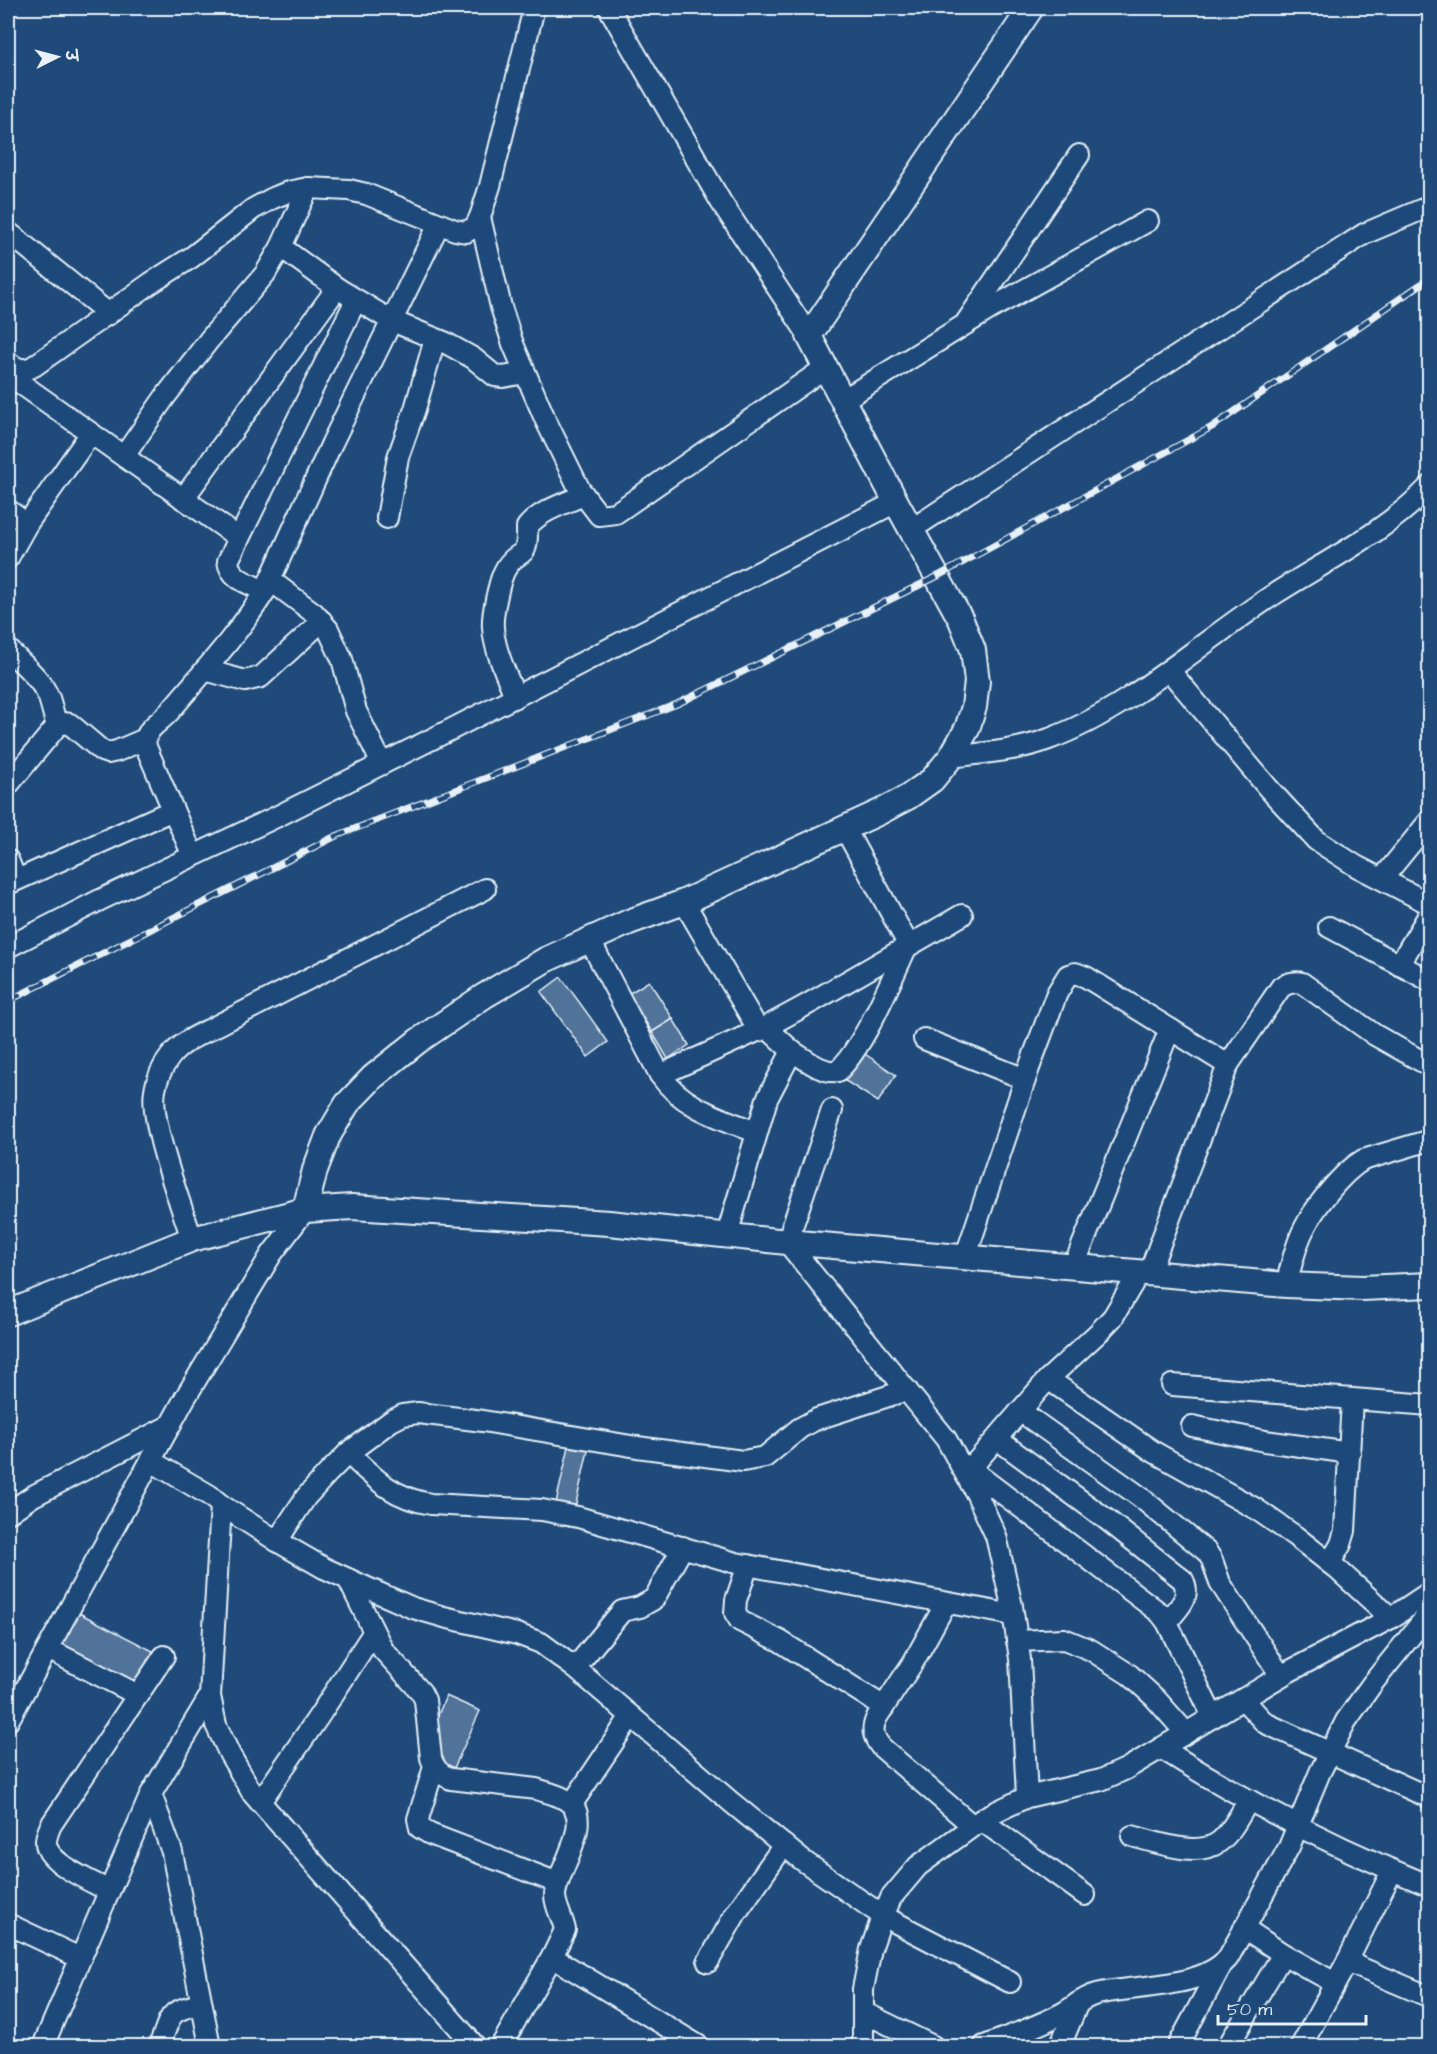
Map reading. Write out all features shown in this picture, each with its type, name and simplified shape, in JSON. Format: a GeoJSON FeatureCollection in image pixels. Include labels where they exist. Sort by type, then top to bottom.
{"type":"FeatureCollection","features":[{"type":"Feature","properties":{"kind":"main road"},"geometry":{"type":"LineString","coordinates":[[304,1210],[315,1170],[328,1136],[348,1104],[373,1077],[418,1041],[484,996],[545,960],[629,922],[684,902],[845,829],[908,797],[932,780],[951,757],[967,729],[974,707],[977,681],[973,650],[962,620],[896,502],[809,336],[1031,8]]}},
{"type":"Feature","properties":{"kind":"main road"},"geometry":{"type":"LineString","coordinates":[[8,1313],[192,1239],[304,1210],[352,1207],[609,1223],[788,1242],[1286,1285],[1362,1288],[1430,1285]]}},
{"type":"Feature","properties":{"kind":"street"},"geometry":{"type":"LineString","coordinates":[[12,374],[34,366],[192,257],[253,209],[273,198],[308,188],[349,190],[366,194],[455,230],[466,231],[475,227],[490,186],[534,8]]}},
{"type":"Feature","properties":{"kind":"street"},"geometry":{"type":"LineString","coordinates":[[609,8],[721,202],[809,336]]}},
{"type":"Feature","properties":{"kind":"street"},"geometry":{"type":"LineString","coordinates":[[963,326],[1079,155]]}},
{"type":"Feature","properties":{"kind":"street"},"geometry":{"type":"LineString","coordinates":[[124,456],[208,340],[264,274],[281,248],[308,188]]}},
{"type":"Feature","properties":{"kind":"street"},"geometry":{"type":"LineString","coordinates":[[912,530],[1364,234],[1430,206]]}},
{"type":"Feature","properties":{"kind":"street"},"geometry":{"type":"LineString","coordinates":[[480,217],[501,307],[513,344],[546,421],[584,495],[599,515],[616,513],[825,368]]}},
{"type":"Feature","properties":{"kind":"street"},"geometry":{"type":"LineString","coordinates":[[843,400],[963,326],[1148,221]]}},
{"type":"Feature","properties":{"kind":"street"},"geometry":{"type":"LineString","coordinates":[[193,856],[146,747],[145,739],[150,730],[205,670],[254,609],[439,224]]}},
{"type":"Feature","properties":{"kind":"street"},"geometry":{"type":"LineString","coordinates":[[8,232],[109,314]]}},
{"type":"Feature","properties":{"kind":"street"},"geometry":{"type":"LineString","coordinates":[[281,248],[356,300],[392,321],[473,358],[495,376],[525,373]]}},
{"type":"Feature","properties":{"kind":"street"},"geometry":{"type":"LineString","coordinates":[[183,499],[337,288]]}},
{"type":"Feature","properties":{"kind":"street"},"geometry":{"type":"LineString","coordinates":[[356,300],[228,561],[232,573],[241,580],[267,586],[322,621],[337,647],[363,728],[382,764]]}},
{"type":"Feature","properties":{"kind":"street"},"geometry":{"type":"LineString","coordinates":[[387,518],[398,457],[435,339]]}},
{"type":"Feature","properties":{"kind":"street"},"geometry":{"type":"LineString","coordinates":[[12,374],[239,538]]}},
{"type":"Feature","properties":{"kind":"street"},"geometry":{"type":"LineString","coordinates":[[8,558],[27,524],[91,433]]}},
{"type":"Feature","properties":{"kind":"street"},"geometry":{"type":"LineString","coordinates":[[951,757],[1016,748],[1047,740],[1075,729],[1152,683],[1273,595],[1366,537],[1429,488]]}},
{"type":"Feature","properties":{"kind":"street"},"geometry":{"type":"LineString","coordinates":[[515,697],[495,641],[493,627],[493,615],[502,575],[507,565],[525,552],[527,527],[532,520],[584,495]]}},
{"type":"Feature","properties":{"kind":"street"},"geometry":{"type":"LineString","coordinates":[[8,947],[382,764],[896,502]]}},
{"type":"Feature","properties":{"kind":"street"},"geometry":{"type":"LineString","coordinates":[[8,510],[27,524]]}},
{"type":"Feature","properties":{"kind":"street"},"geometry":{"type":"LineString","coordinates":[[205,670],[245,681],[261,677],[322,621]]}},
{"type":"Feature","properties":{"kind":"street"},"geometry":{"type":"LineString","coordinates":[[8,649],[43,687],[49,698],[57,726]]}},
{"type":"Feature","properties":{"kind":"street"},"geometry":{"type":"LineString","coordinates":[[1169,670],[1269,789],[1316,840],[1336,854],[1430,903]]}},
{"type":"Feature","properties":{"kind":"street"},"geometry":{"type":"LineString","coordinates":[[8,785],[57,726],[63,723],[70,724],[102,751],[108,753],[145,739]]}},
{"type":"Feature","properties":{"kind":"street"},"geometry":{"type":"LineString","coordinates":[[8,860],[12,882],[173,810]]}},
{"type":"Feature","properties":{"kind":"street"},"geometry":{"type":"LineString","coordinates":[[1382,879],[1430,820]]}},
{"type":"Feature","properties":{"kind":"street"},"geometry":{"type":"LineString","coordinates":[[845,829],[908,944]]}},
{"type":"Feature","properties":{"kind":"street"},"geometry":{"type":"LineString","coordinates":[[192,1239],[159,1132],[155,1111],[154,1092],[160,1074],[171,1056],[186,1042],[216,1026],[485,889]]}},
{"type":"Feature","properties":{"kind":"street"},"geometry":{"type":"LineString","coordinates":[[684,902],[762,1029],[792,1051],[829,1072],[838,1071],[850,1057],[870,1022],[908,944]]}},
{"type":"Feature","properties":{"kind":"street"},"geometry":{"type":"LineString","coordinates":[[1399,965],[1430,913]]}},
{"type":"Feature","properties":{"kind":"street"},"geometry":{"type":"LineString","coordinates":[[660,1075],[762,1029],[962,915]]}},
{"type":"Feature","properties":{"kind":"street"},"geometry":{"type":"LineString","coordinates":[[1329,927],[1430,981]]}},
{"type":"Feature","properties":{"kind":"street"},"geometry":{"type":"LineString","coordinates":[[590,939],[669,1089],[702,1110],[756,1132]]}},
{"type":"Feature","properties":{"kind":"street"},"geometry":{"type":"LineString","coordinates":[[965,1258],[1025,1079],[1057,993],[1068,975],[1075,972],[1086,977],[1228,1065]]}},
{"type":"Feature","properties":{"kind":"street"},"geometry":{"type":"LineString","coordinates":[[964,1465],[997,1439],[1047,1379],[1099,1332],[1113,1317],[1144,1273],[1228,1065],[1276,994],[1288,983],[1296,981],[1302,983],[1375,1035],[1430,1066]]}},
{"type":"Feature","properties":{"kind":"street"},"geometry":{"type":"LineString","coordinates":[[1073,1268],[1170,1029]]}},
{"type":"Feature","properties":{"kind":"street"},"geometry":{"type":"LineString","coordinates":[[924,1039],[1025,1079]]}},
{"type":"Feature","properties":{"kind":"street"},"geometry":{"type":"LineString","coordinates":[[727,1235],[767,1098],[792,1051]]}},
{"type":"Feature","properties":{"kind":"street"},"geometry":{"type":"LineString","coordinates":[[832,1110],[788,1242],[946,1439],[964,1465],[996,1536],[1017,1641],[1027,1797]]}},
{"type":"Feature","properties":{"kind":"street"},"geometry":{"type":"LineString","coordinates":[[1286,1285],[1303,1231],[1335,1183],[1363,1160],[1430,1140]]}},
{"type":"Feature","properties":{"kind":"street"},"geometry":{"type":"LineString","coordinates":[[8,1721],[171,1425],[270,1255],[304,1210]]}},
{"type":"Feature","properties":{"kind":"street"},"geometry":{"type":"LineString","coordinates":[[1047,1379],[1154,1452],[1257,1509],[1330,1563],[1391,1618]]}},
{"type":"Feature","properties":{"kind":"street"},"geometry":{"type":"LineString","coordinates":[[1172,1385],[1430,1405]]}},
{"type":"Feature","properties":{"kind":"street"},"geometry":{"type":"LineString","coordinates":[[277,1541],[306,1497],[348,1453],[391,1421],[403,1415],[418,1413],[743,1461],[765,1457],[800,1428],[817,1419],[907,1390]]}},
{"type":"Feature","properties":{"kind":"street"},"geometry":{"type":"LineString","coordinates":[[1330,1563],[1341,1544],[1345,1531],[1352,1399]]}},
{"type":"Feature","properties":{"kind":"street"},"geometry":{"type":"LineString","coordinates":[[1020,1411],[1139,1496],[1207,1552],[1220,1583],[1281,1676]]}},
{"type":"Feature","properties":{"kind":"street"},"geometry":{"type":"LineString","coordinates":[[8,1513],[33,1496],[171,1425]]}},
{"type":"Feature","properties":{"kind":"street"},"geometry":{"type":"LineString","coordinates":[[1192,1426],[1265,1441],[1350,1453]]}},
{"type":"Feature","properties":{"kind":"street"},"geometry":{"type":"LineString","coordinates":[[997,1439],[1106,1519],[1183,1580],[1187,1592],[1185,1600],[1167,1622]]}},
{"type":"Feature","properties":{"kind":"street"},"geometry":{"type":"LineString","coordinates":[[348,1453],[376,1481],[401,1497],[416,1502],[542,1510],[578,1517],[748,1565],[1013,1615]]}},
{"type":"Feature","properties":{"kind":"street"},"geometry":{"type":"LineString","coordinates":[[151,1461],[277,1541],[348,1580],[413,1608],[541,1643],[575,1668],[802,1860],[883,1916],[1010,1982]]}},
{"type":"Feature","properties":{"kind":"street"},"geometry":{"type":"LineString","coordinates":[[964,1465],[1150,1604],[1167,1622],[1213,1717]]}},
{"type":"Feature","properties":{"kind":"street"},"geometry":{"type":"LineString","coordinates":[[221,1504],[210,1696],[216,1725],[230,1755],[252,1794],[475,2046]]}},
{"type":"Feature","properties":{"kind":"street"},"geometry":{"type":"LineString","coordinates":[[575,1668],[622,1611],[640,1607],[654,1599],[683,1547]]}},
{"type":"Feature","properties":{"kind":"street"},"geometry":{"type":"LineString","coordinates":[[748,1565],[736,1600],[735,1613],[740,1621],[780,1641],[884,1707]]}},
{"type":"Feature","properties":{"kind":"street"},"geometry":{"type":"LineString","coordinates":[[348,1580],[383,1650],[421,1692],[425,1700],[434,1767],[418,1819],[420,1828],[430,1834],[558,1883]]}},
{"type":"Feature","properties":{"kind":"street"},"geometry":{"type":"LineString","coordinates":[[863,2046],[863,1989],[871,1949],[891,1898],[918,1866],[977,1823],[1027,1797],[1101,1780],[1126,1769],[1281,1676],[1391,1618],[1430,1593]]}},
{"type":"Feature","properties":{"kind":"street"},"geometry":{"type":"LineString","coordinates":[[946,1603],[914,1661],[873,1725],[875,1740],[977,1823],[1085,1895]]}},
{"type":"Feature","properties":{"kind":"street"},"geometry":{"type":"LineString","coordinates":[[1178,2046],[1289,1847],[1346,1721],[1372,1684],[1430,1612]]}},
{"type":"Feature","properties":{"kind":"street"},"geometry":{"type":"LineString","coordinates":[[260,1802],[373,1633]]}},
{"type":"Feature","properties":{"kind":"street"},"geometry":{"type":"LineString","coordinates":[[1017,1641],[1064,1639],[1091,1650],[1130,1676],[1155,1698],[1186,1733]]}},
{"type":"Feature","properties":{"kind":"street"},"geometry":{"type":"LineString","coordinates":[[48,1649],[138,1695]]}},
{"type":"Feature","properties":{"kind":"street"},"geometry":{"type":"LineString","coordinates":[[109,1891],[63,1866],[47,1848],[46,1838],[51,1825],[164,1656]]}},
{"type":"Feature","properties":{"kind":"street"},"geometry":{"type":"LineString","coordinates":[[43,2046],[151,1794],[210,1696]]}},
{"type":"Feature","properties":{"kind":"street"},"geometry":{"type":"LineString","coordinates":[[1243,1699],[1265,1723],[1430,1798]]}},
{"type":"Feature","properties":{"kind":"street"},"geometry":{"type":"LineString","coordinates":[[572,1804],[631,1716]]}},
{"type":"Feature","properties":{"kind":"street"},"geometry":{"type":"LineString","coordinates":[[1161,1748],[1298,1827],[1392,1871],[1430,1886]]}},
{"type":"Feature","properties":{"kind":"street"},"geometry":{"type":"LineString","coordinates":[[434,1767],[440,1774],[451,1779],[536,1789],[567,1800],[577,1814],[577,1835],[555,1895],[565,1930],[501,2046]]}},
{"type":"Feature","properties":{"kind":"street"},"geometry":{"type":"LineString","coordinates":[[151,1794],[172,1852],[210,2046]]}},
{"type":"Feature","properties":{"kind":"street"},"geometry":{"type":"LineString","coordinates":[[1132,1836],[1187,1849],[1204,1848],[1221,1840],[1249,1800]]}},
{"type":"Feature","properties":{"kind":"street"},"geometry":{"type":"LineString","coordinates":[[708,1962],[736,1913],[784,1845]]}},
{"type":"Feature","properties":{"kind":"street"},"geometry":{"type":"LineString","coordinates":[[1304,2045],[1392,1871]]}},
{"type":"Feature","properties":{"kind":"street"},"geometry":{"type":"LineString","coordinates":[[8,1924],[80,1958]]}},
{"type":"Feature","properties":{"kind":"street"},"geometry":{"type":"LineString","coordinates":[[1244,1929],[1335,1983]]}},
{"type":"Feature","properties":{"kind":"street"},"geometry":{"type":"LineString","coordinates":[[1228,2046],[1283,1954]]}},
{"type":"Feature","properties":{"kind":"street"},"geometry":{"type":"LineString","coordinates":[[552,1957],[699,2046]]}},
{"type":"Feature","properties":{"kind":"street"},"geometry":{"type":"LineString","coordinates":[[1347,1962],[1430,1997]]}},
{"type":"Feature","properties":{"kind":"street"},"geometry":{"type":"LineString","coordinates":[[984,2046],[1045,2022],[1094,1995],[1187,1979],[1222,1964]]}},
{"type":"Feature","properties":{"kind":"street"},"geometry":{"type":"LineString","coordinates":[[1060,2046],[1078,2003]]}},
{"type":"Feature","properties":{"kind":"street"},"geometry":{"type":"LineString","coordinates":[[161,2044],[171,2015],[177,2009],[201,2004]]}},
{"type":"Feature","properties":{"kind":"street"},"geometry":{"type":"LineString","coordinates":[[863,2012],[933,2046]]}},
{"type":"Feature","properties":{"kind":"building"},"geometry":{"type":"Polygon","coordinates":[[[561,977],[608,1042],[588,1057],[541,992],[561,977]]]}},
{"type":"Feature","properties":{"kind":"building"},"geometry":{"type":"Polygon","coordinates":[[[649,981],[673,1019],[652,1032],[628,994],[649,981]]]}},
{"type":"Feature","properties":{"kind":"building"},"geometry":{"type":"Polygon","coordinates":[[[673,1019],[689,1045],[668,1059],[652,1032],[673,1019]]]}},
{"type":"Feature","properties":{"kind":"building"},"geometry":{"type":"Polygon","coordinates":[[[862,1052],[896,1075],[878,1102],[844,1080],[862,1052]]]}},
{"type":"Feature","properties":{"kind":"building"},"geometry":{"type":"Polygon","coordinates":[[[570,1442],[589,1446],[574,1512],[555,1507],[570,1442]]]}},
{"type":"Feature","properties":{"kind":"building"},"geometry":{"type":"Polygon","coordinates":[[[79,1613],[153,1651],[143,1672],[141,1686],[62,1646],[79,1613]]]}},
{"type":"Feature","properties":{"kind":"building"},"geometry":{"type":"Polygon","coordinates":[[[446,1696],[480,1711],[454,1768],[441,1762],[433,1727],[446,1696]]]}},
{"type":"Feature","properties":{"kind":"railway"},"geometry":{"type":"LineString","coordinates":[[8,1001],[336,836],[677,704],[938,576],[1212,427],[1430,278]]}}]}
